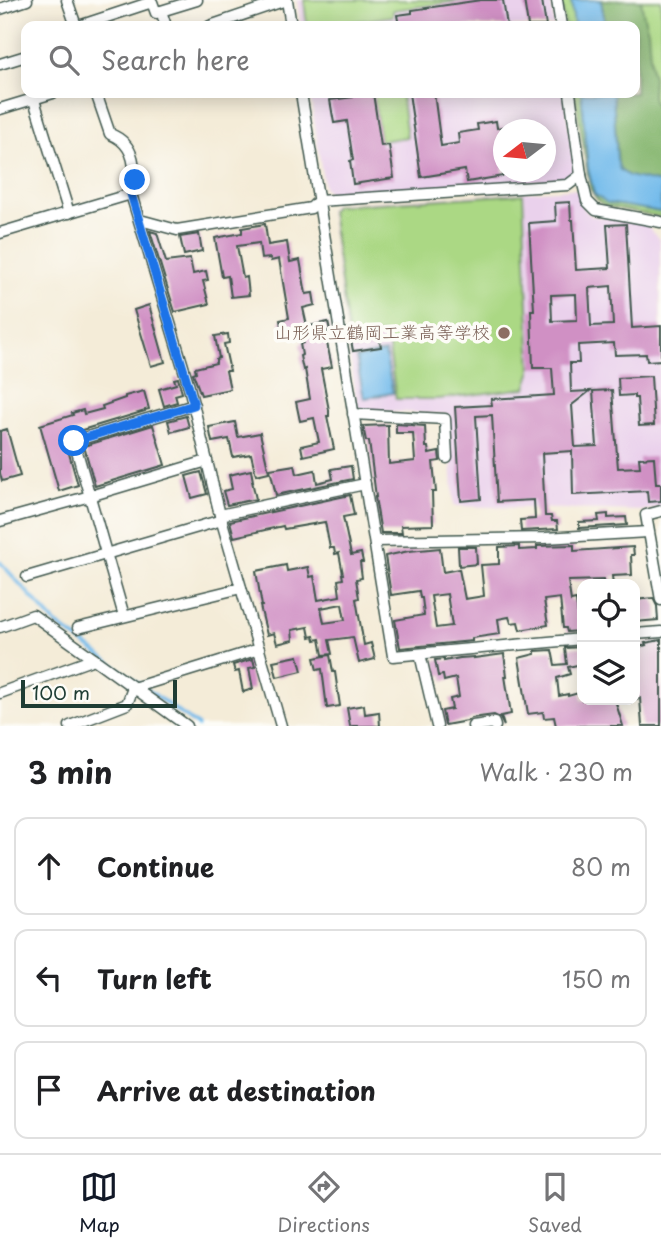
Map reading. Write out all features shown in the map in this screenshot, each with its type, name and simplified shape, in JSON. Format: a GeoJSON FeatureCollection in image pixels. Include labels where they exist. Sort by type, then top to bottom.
{"type":"FeatureCollection","features":[{"type":"Feature","properties":{"kind":"street"},"geometry":{"type":"LineString","coordinates":[[0,9],[24,0]]}},
{"type":"Feature","properties":{"kind":"street"},"geometry":{"type":"LineString","coordinates":[[67,0],[76,21]]}},
{"type":"Feature","properties":{"kind":"street"},"geometry":{"type":"LineString","coordinates":[[93,21],[152,2],[156,13],[197,0]]}},
{"type":"Feature","properties":{"kind":"street"},"geometry":{"type":"LineString","coordinates":[[225,21],[286,0],[290,21]]}},
{"type":"Feature","properties":{"kind":"street"},"geometry":{"type":"LineString","coordinates":[[557,0],[560,21]]}},
{"type":"Feature","properties":{"kind":"street"},"geometry":{"type":"LineString","coordinates":[[161,11],[164,21]]}},
{"type":"Feature","properties":{"kind":"street"},"geometry":{"type":"LineString","coordinates":[[0,64],[21,58]]}},
{"type":"Feature","properties":{"kind":"street"},"geometry":{"type":"LineString","coordinates":[[0,109],[39,98]]}},
{"type":"Feature","properties":{"kind":"street"},"geometry":{"type":"LineString","coordinates":[[98,98],[110,134],[124,141],[129,149],[135,173],[131,194],[194,405],[221,518],[282,726]]}},
{"type":"Feature","properties":{"kind":"street"},"geometry":{"type":"LineString","coordinates":[[302,98],[393,656],[577,639]]}},
{"type":"Feature","properties":{"kind":"street"},"geometry":{"type":"LineString","coordinates":[[571,98],[587,201],[596,210],[661,222]]}},
{"type":"Feature","properties":{"kind":"street"},"geometry":{"type":"LineString","coordinates":[[34,100],[69,213]]}},
{"type":"Feature","properties":{"kind":"street"},"geometry":{"type":"LineString","coordinates":[[140,220],[177,230],[311,208],[318,201],[568,185],[581,175]]}},
{"type":"Feature","properties":{"kind":"street"},"geometry":{"type":"LineString","coordinates":[[0,233],[131,194]]}},
{"type":"Feature","properties":{"kind":"street"},"geometry":{"type":"LineString","coordinates":[[124,616],[74,441],[194,405]]}},
{"type":"Feature","properties":{"kind":"street"},"geometry":{"type":"LineString","coordinates":[[353,414],[445,419],[447,458]]}},
{"type":"Feature","properties":{"kind":"street"},"geometry":{"type":"LineString","coordinates":[[0,521],[207,461]]}},
{"type":"Feature","properties":{"kind":"street"},"geometry":{"type":"LineString","coordinates":[[27,577],[221,518],[365,484]]}},
{"type":"Feature","properties":{"kind":"street"},"geometry":{"type":"LineString","coordinates":[[661,511],[646,515],[661,600]]}},
{"type":"Feature","properties":{"kind":"street"},"geometry":{"type":"LineString","coordinates":[[374,541],[648,533]]}},
{"type":"Feature","properties":{"kind":"street"},"geometry":{"type":"LineString","coordinates":[[78,628],[241,587]]}},
{"type":"Feature","properties":{"kind":"street"},"geometry":{"type":"LineString","coordinates":[[0,627],[33,615],[187,726]]}},
{"type":"Feature","properties":{"kind":"street"},"geometry":{"type":"LineString","coordinates":[[640,634],[661,632]]}},
{"type":"Feature","properties":{"kind":"street"},"geometry":{"type":"LineString","coordinates":[[133,688],[259,649]]}},
{"type":"Feature","properties":{"kind":"street"},"geometry":{"type":"LineString","coordinates":[[420,654],[437,726]]}},
{"type":"Feature","properties":{"kind":"street"},"geometry":{"type":"LineString","coordinates":[[0,693],[94,659]]}},
{"type":"Feature","properties":{"kind":"street"},"geometry":{"type":"LineString","coordinates":[[70,726],[127,704],[133,688]]}},
{"type":"Feature","properties":{"kind":"street"},"geometry":{"type":"LineString","coordinates":[[473,726],[494,723],[495,726]]}},
{"type":"Feature","properties":{"kind":"shaded area"},"geometry":{"type":"Polygon","coordinates":[[[297,0],[551,0],[553,21],[300,21],[297,0]]]}},
{"type":"Feature","properties":{"kind":"shaded area"},"geometry":{"type":"Polygon","coordinates":[[[311,98],[565,98],[575,171],[567,179],[556,180],[556,119],[493,119],[493,182],[519,182],[328,194],[324,187],[311,98]]]}},
{"type":"Feature","properties":{"kind":"shaded area","name":"山形県立鶴岡工業高等学校"},"geometry":{"type":"Polygon","coordinates":[[[572,189],[580,191],[583,208],[591,216],[644,222],[660,240],[661,507],[642,511],[454,506],[448,414],[358,410],[329,210],[333,204],[572,189]]]}},
{"type":"Feature","properties":{"kind":"green space"},"geometry":{"type":"Polygon","coordinates":[[[304,0],[466,0],[393,10],[393,16],[359,21],[306,21],[304,0]]]}},
{"type":"Feature","properties":{"kind":"green space"},"geometry":{"type":"Polygon","coordinates":[[[561,0],[661,0],[661,217],[605,206],[598,201],[590,189],[576,98],[640,98],[640,21],[564,21],[561,0]]]}},
{"type":"Feature","properties":{"kind":"green space"},"geometry":{"type":"Polygon","coordinates":[[[601,0],[641,0],[648,31],[653,77],[652,97],[656,108],[661,112],[661,184],[632,177],[618,167],[613,98],[640,98],[640,21],[605,21],[601,0]]]}},
{"type":"Feature","properties":{"kind":"green space"},"geometry":{"type":"Polygon","coordinates":[[[374,98],[402,98],[407,137],[380,141],[374,98]]]}},
{"type":"Feature","properties":{"kind":"green space"},"geometry":{"type":"Polygon","coordinates":[[[523,194],[531,373],[526,388],[438,399],[396,399],[388,341],[385,341],[384,334],[349,339],[331,211],[334,206],[523,194]]]}},
{"type":"Feature","properties":{"kind":"water"},"geometry":{"type":"Polygon","coordinates":[[[571,0],[601,0],[604,21],[573,21],[571,0]]]}},
{"type":"Feature","properties":{"kind":"water"},"geometry":{"type":"Polygon","coordinates":[[[581,98],[613,98],[620,170],[629,176],[661,183],[661,212],[607,203],[594,194],[588,169],[581,98]]]}},
{"type":"Feature","properties":{"kind":"water"},"geometry":{"type":"Polygon","coordinates":[[[385,352],[393,393],[364,398],[356,358],[385,352]]]}},
{"type":"Feature","properties":{"kind":"building"},"geometry":{"type":"Polygon","coordinates":[[[481,0],[503,0],[506,21],[398,21],[397,15],[412,13],[412,10],[481,0]]]}},
{"type":"Feature","properties":{"kind":"building"},"geometry":{"type":"Polygon","coordinates":[[[524,0],[542,0],[545,21],[527,21],[524,0]]]}},
{"type":"Feature","properties":{"kind":"building"},"geometry":{"type":"Polygon","coordinates":[[[374,98],[381,146],[389,145],[394,178],[353,184],[350,161],[353,160],[347,121],[334,123],[330,100],[374,98]]]}},
{"type":"Feature","properties":{"kind":"building"},"geometry":{"type":"Polygon","coordinates":[[[410,98],[435,98],[441,146],[459,143],[458,133],[478,130],[477,124],[493,121],[493,178],[467,182],[465,170],[421,177],[410,98]]]}},
{"type":"Feature","properties":{"kind":"building"},"geometry":{"type":"Polygon","coordinates":[[[570,202],[576,270],[610,268],[607,225],[626,224],[632,328],[661,326],[661,360],[647,361],[646,354],[615,355],[614,343],[578,345],[579,363],[570,363],[571,392],[590,391],[572,405],[575,447],[597,446],[593,391],[612,390],[618,468],[640,467],[639,458],[654,457],[656,484],[661,484],[661,501],[648,502],[647,491],[573,495],[572,451],[542,453],[545,516],[551,516],[552,521],[557,521],[558,529],[521,531],[520,520],[535,519],[534,500],[497,502],[492,415],[476,416],[481,499],[461,501],[455,407],[492,405],[491,399],[554,395],[552,368],[533,368],[531,310],[534,310],[529,223],[556,221],[555,203],[570,202]],[[611,286],[589,288],[591,326],[613,325],[611,286]],[[576,294],[551,295],[552,321],[577,320],[576,294]]]}},
{"type":"Feature","properties":{"kind":"building"},"geometry":{"type":"Polygon","coordinates":[[[265,224],[268,245],[287,242],[290,262],[300,260],[306,294],[313,293],[315,305],[303,308],[307,326],[282,331],[280,320],[289,318],[279,259],[261,259],[259,243],[237,246],[243,278],[247,277],[249,295],[231,297],[228,276],[222,277],[215,238],[242,233],[242,228],[265,224]]]}},
{"type":"Feature","properties":{"kind":"building"},"geometry":{"type":"Polygon","coordinates":[[[150,231],[157,233],[166,262],[190,259],[193,274],[206,271],[208,280],[203,281],[209,304],[175,312],[150,231]]]}},
{"type":"Feature","properties":{"kind":"building"},"geometry":{"type":"Polygon","coordinates":[[[199,234],[202,251],[184,255],[180,237],[199,234]]]}},
{"type":"Feature","properties":{"kind":"building"},"geometry":{"type":"Polygon","coordinates":[[[149,305],[165,362],[151,366],[134,310],[149,305]]]}},
{"type":"Feature","properties":{"kind":"building"},"geometry":{"type":"Polygon","coordinates":[[[328,322],[330,331],[327,331],[327,343],[332,367],[321,369],[334,449],[303,456],[301,446],[319,442],[314,418],[300,421],[296,402],[310,399],[300,356],[300,344],[303,343],[300,328],[328,322]]]}},
{"type":"Feature","properties":{"kind":"building"},"geometry":{"type":"Polygon","coordinates":[[[228,334],[229,343],[224,344],[230,371],[226,371],[230,389],[201,395],[193,373],[196,372],[195,368],[216,363],[219,358],[215,336],[228,334]]]}},
{"type":"Feature","properties":{"kind":"building"},"geometry":{"type":"Polygon","coordinates":[[[379,336],[381,347],[353,351],[351,340],[379,336]]]}},
{"type":"Feature","properties":{"kind":"building"},"geometry":{"type":"Polygon","coordinates":[[[651,376],[654,425],[639,426],[637,398],[634,398],[634,395],[619,396],[618,378],[651,376]]]}},
{"type":"Feature","properties":{"kind":"building"},"geometry":{"type":"Polygon","coordinates":[[[178,378],[182,393],[175,395],[177,402],[164,406],[159,389],[176,384],[174,379],[178,378]]]}},
{"type":"Feature","properties":{"kind":"building"},"geometry":{"type":"Polygon","coordinates":[[[144,391],[149,409],[68,436],[66,443],[78,485],[59,491],[40,425],[83,410],[84,414],[103,409],[102,406],[144,391]]]}},
{"type":"Feature","properties":{"kind":"building"},"geometry":{"type":"Polygon","coordinates":[[[186,416],[189,427],[171,432],[168,421],[186,416]]]}},
{"type":"Feature","properties":{"kind":"building"},"geometry":{"type":"Polygon","coordinates":[[[235,422],[238,437],[260,433],[269,472],[256,475],[251,454],[233,457],[229,439],[212,442],[209,427],[235,422]]]}},
{"type":"Feature","properties":{"kind":"building"},"geometry":{"type":"Polygon","coordinates":[[[396,424],[425,426],[429,454],[439,452],[440,461],[433,462],[436,492],[432,492],[433,525],[401,526],[402,533],[381,533],[369,441],[366,441],[363,426],[388,425],[389,464],[415,461],[413,433],[396,433],[396,424]]]}},
{"type":"Feature","properties":{"kind":"building"},"geometry":{"type":"Polygon","coordinates":[[[153,425],[165,465],[95,486],[84,446],[153,425]]]}},
{"type":"Feature","properties":{"kind":"building"},"geometry":{"type":"Polygon","coordinates":[[[7,429],[20,476],[2,481],[0,431],[7,429]]]}},
{"type":"Feature","properties":{"kind":"building"},"geometry":{"type":"Polygon","coordinates":[[[295,465],[297,474],[315,470],[317,483],[333,479],[331,469],[351,466],[353,479],[276,495],[270,469],[295,465]]]}},
{"type":"Feature","properties":{"kind":"building"},"geometry":{"type":"Polygon","coordinates":[[[251,470],[256,499],[227,505],[223,491],[232,489],[229,475],[251,470]]]}},
{"type":"Feature","properties":{"kind":"building"},"geometry":{"type":"Polygon","coordinates":[[[201,472],[207,494],[192,498],[186,476],[201,472]]]}},
{"type":"Feature","properties":{"kind":"building"},"geometry":{"type":"Polygon","coordinates":[[[350,495],[354,515],[343,517],[351,555],[361,553],[362,578],[356,579],[359,598],[356,599],[364,645],[371,643],[375,659],[359,663],[353,637],[329,640],[332,654],[323,655],[320,639],[310,637],[308,627],[292,630],[293,640],[277,644],[274,633],[267,635],[256,571],[286,565],[287,571],[308,567],[310,577],[314,576],[318,600],[340,596],[338,580],[343,579],[343,574],[339,553],[335,554],[334,548],[330,548],[325,522],[284,529],[283,526],[234,537],[230,521],[350,495]],[[342,604],[321,608],[324,623],[345,620],[342,604]]]}},
{"type":"Feature","properties":{"kind":"building"},"geometry":{"type":"Polygon","coordinates":[[[608,514],[608,518],[626,517],[627,525],[579,528],[579,522],[599,521],[598,515],[608,514]]]}},
{"type":"Feature","properties":{"kind":"building"},"geometry":{"type":"Polygon","coordinates":[[[574,545],[574,551],[633,547],[632,575],[612,576],[612,579],[568,581],[571,601],[576,600],[577,631],[567,632],[566,628],[563,628],[560,598],[544,600],[548,625],[520,630],[518,622],[511,623],[509,617],[498,619],[500,634],[472,638],[472,641],[400,648],[395,620],[424,615],[422,598],[419,591],[391,595],[385,556],[440,548],[443,572],[459,569],[465,599],[484,596],[481,565],[499,564],[499,547],[537,549],[537,546],[574,545]],[[447,594],[431,596],[436,628],[452,626],[447,594]]]}},
{"type":"Feature","properties":{"kind":"building"},"geometry":{"type":"Polygon","coordinates":[[[458,547],[476,547],[477,564],[459,566],[458,547]]]}},
{"type":"Feature","properties":{"kind":"building"},"geometry":{"type":"Polygon","coordinates":[[[653,598],[657,606],[658,620],[640,622],[640,599],[653,598]]]}},
{"type":"Feature","properties":{"kind":"building"},"geometry":{"type":"Polygon","coordinates":[[[661,640],[661,726],[642,726],[640,647],[646,645],[645,643],[661,640]]]}},
{"type":"Feature","properties":{"kind":"building"},"geometry":{"type":"Polygon","coordinates":[[[577,647],[577,665],[568,667],[570,674],[557,678],[559,696],[577,693],[577,705],[617,705],[623,726],[556,726],[554,717],[544,718],[543,712],[528,714],[519,658],[535,654],[535,651],[552,650],[555,665],[567,664],[565,648],[577,647]]]}},
{"type":"Feature","properties":{"kind":"building"},"geometry":{"type":"Polygon","coordinates":[[[504,654],[511,714],[501,716],[504,726],[500,718],[494,715],[445,725],[442,711],[452,709],[450,699],[459,697],[456,678],[444,681],[443,675],[438,676],[435,660],[504,654]]]}},
{"type":"Feature","properties":{"kind":"building"},"geometry":{"type":"Polygon","coordinates":[[[330,655],[340,706],[327,708],[322,669],[317,670],[314,658],[330,655]]]}},
{"type":"Feature","properties":{"kind":"building"},"geometry":{"type":"Polygon","coordinates":[[[298,656],[302,671],[277,677],[273,661],[298,656]]]}},
{"type":"Feature","properties":{"kind":"building"},"geometry":{"type":"Polygon","coordinates":[[[253,659],[255,667],[249,668],[253,689],[243,692],[239,671],[235,672],[233,665],[253,659]]]}},
{"type":"Feature","properties":{"kind":"building"},"geometry":{"type":"Polygon","coordinates":[[[364,705],[365,714],[379,712],[380,726],[350,726],[347,708],[364,705]]]}},
{"type":"Feature","properties":{"kind":"waterway"},"geometry":{"type":"LineString","coordinates":[[0,562],[55,623],[198,726]]}},
{"type":"Feature","properties":{"kind":"place","name":"山形県立鶴岡工業高等学校"},"geometry":{"type":"Point","coordinates":[504,333]}},
{"type":"Feature","properties":{"kind":"route"},"geometry":{"type":"LineString","coordinates":[[74,441],[194,405],[131,194],[135,180]]}}]}
